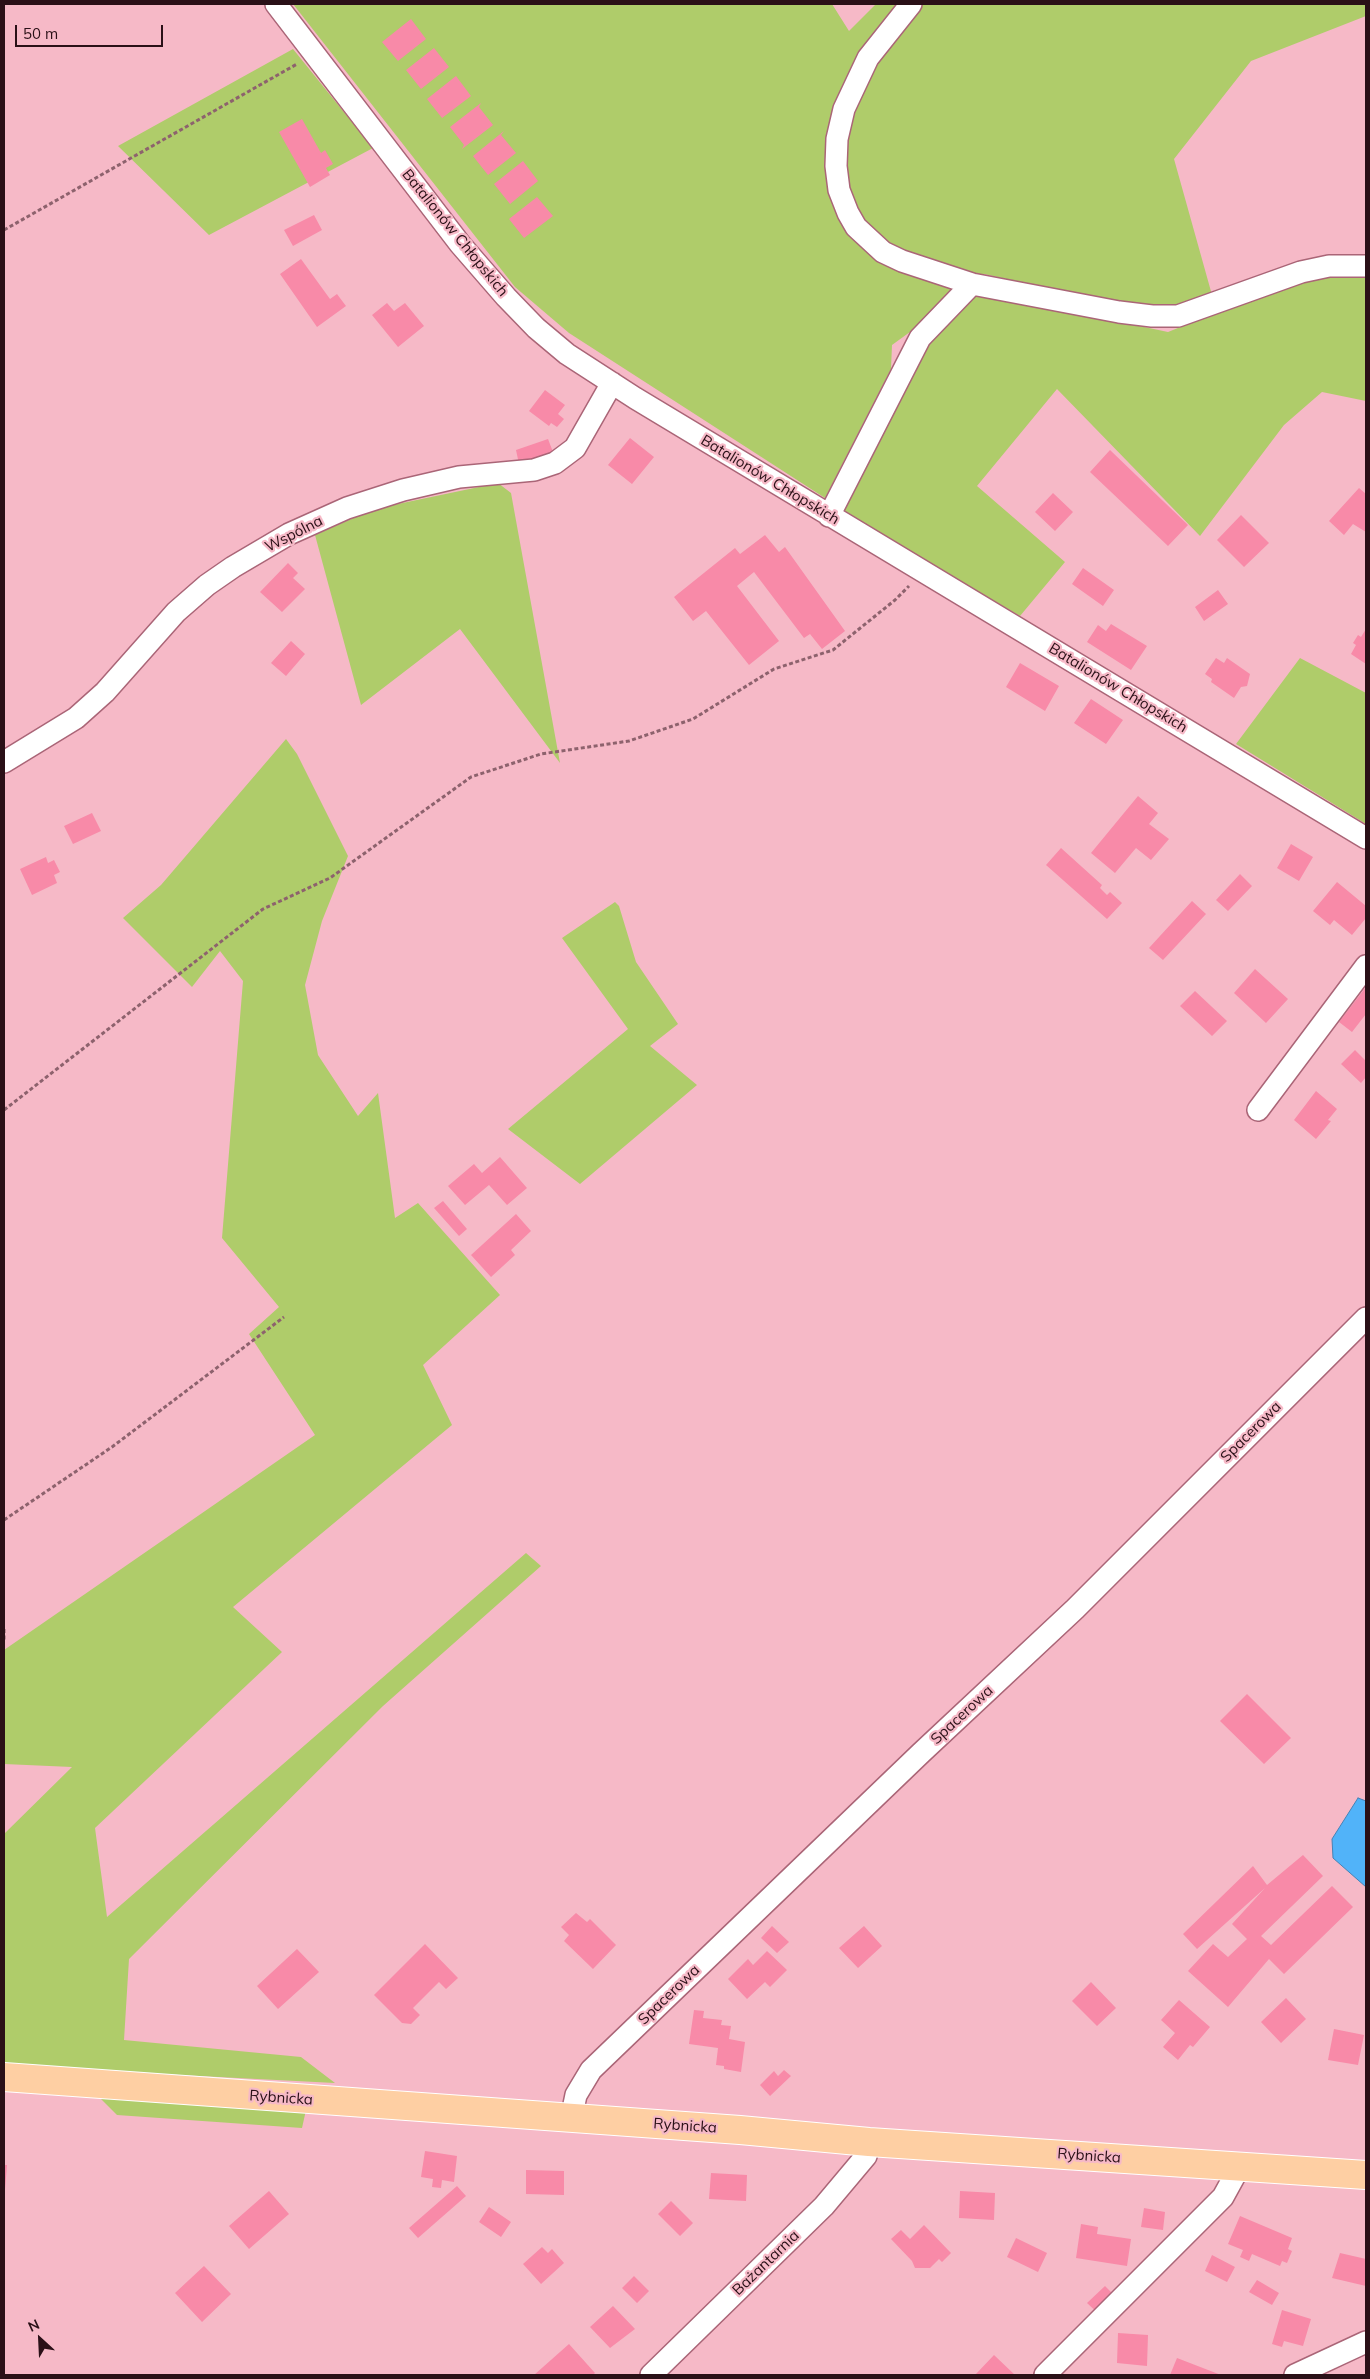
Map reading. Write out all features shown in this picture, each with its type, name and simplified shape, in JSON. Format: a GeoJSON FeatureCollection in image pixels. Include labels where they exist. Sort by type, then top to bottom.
{"type":"FeatureCollection","features":[{"type":"Feature","properties":{"kind":"main road","name":"Rybnicka"},"geometry":{"type":"LineString","coordinates":[[4,2077],[740,2130],[869,2142],[1366,2175]]}},
{"type":"Feature","properties":{"kind":"street","name":"Batalionów Chłopskich"},"geometry":{"type":"LineString","coordinates":[[276,4],[460,244],[506,297],[567,354],[829,516],[1366,838]]}},
{"type":"Feature","properties":{"kind":"street"},"geometry":{"type":"LineString","coordinates":[[911,4],[868,58],[844,109],[837,139],[836,166],[839,190],[848,214],[856,227],[883,252],[902,261],[972,284],[1119,312],[1152,316],[1178,316],[1301,272],[1329,266],[1366,266]]}},
{"type":"Feature","properties":{"kind":"street"},"geometry":{"type":"LineString","coordinates":[[829,516],[920,338],[972,284]]}},
{"type":"Feature","properties":{"kind":"street","name":"Wspólna"},"geometry":{"type":"LineString","coordinates":[[4,762],[76,718],[105,692],[176,612],[207,585],[233,567],[289,534],[347,508],[403,490],[459,477],[534,470],[555,463],[575,448],[612,383]]}},
{"type":"Feature","properties":{"kind":"street"},"geometry":{"type":"LineString","coordinates":[[1258,1110],[1366,966]]}},
{"type":"Feature","properties":{"kind":"street","name":"Spacerowa"},"geometry":{"type":"LineString","coordinates":[[571,2119],[576,2095],[591,2070],[914,1759],[1075,1609],[1366,1318]]}},
{"type":"Feature","properties":{"kind":"street","name":"Bażantarnia"},"geometry":{"type":"LineString","coordinates":[[651,2375],[824,2206],[866,2156],[869,2142]]}},
{"type":"Feature","properties":{"kind":"street"},"geometry":{"type":"LineString","coordinates":[[1045,2375],[1223,2197],[1240,2166]]}},
{"type":"Feature","properties":{"kind":"street"},"geometry":{"type":"LineString","coordinates":[[1295,2375],[1366,2342]]}},
{"type":"Feature","properties":{"kind":"path"},"geometry":{"type":"LineString","coordinates":[[4,230],[314,54]]}},
{"type":"Feature","properties":{"kind":"path"},"geometry":{"type":"LineString","coordinates":[[4,1110],[264,909],[330,878],[471,777],[541,754],[629,741],[693,719],[774,669],[833,650],[895,600],[923,572]]}},
{"type":"Feature","properties":{"kind":"path"},"geometry":{"type":"LineString","coordinates":[[4,1520],[112,1447],[284,1317]]}},
{"type":"Feature","properties":{"kind":"path"},"geometry":{"type":"LineString","coordinates":[[4,1629],[4,1642]]}},
{"type":"Feature","properties":{"kind":"green space"},"geometry":{"type":"Polygon","coordinates":[[[293,4],[832,4],[849,31],[876,4],[1366,4],[1366,16],[1251,61],[1174,159],[1212,295],[1178,316],[984,274],[953,291],[961,295],[892,345],[891,369],[825,498],[569,333],[515,287],[293,4]]]}},
{"type":"Feature","properties":{"kind":"green space"},"geometry":{"type":"Polygon","coordinates":[[[293,49],[373,148],[209,235],[118,146],[293,49]]]}},
{"type":"Feature","properties":{"kind":"green space"},"geometry":{"type":"Polygon","coordinates":[[[1366,267],[1366,401],[1322,392],[1284,425],[1200,536],[1057,389],[977,486],[1065,562],[1020,616],[841,512],[927,340],[977,292],[1168,332],[1285,285],[1366,267]]]}},
{"type":"Feature","properties":{"kind":"green space"},"geometry":{"type":"Polygon","coordinates":[[[498,483],[511,493],[560,763],[460,629],[361,705],[315,535],[374,509],[498,483]]]}},
{"type":"Feature","properties":{"kind":"green space"},"geometry":{"type":"Polygon","coordinates":[[[1300,658],[1366,693],[1366,824],[1236,744],[1300,658]]]}},
{"type":"Feature","properties":{"kind":"green space"},"geometry":{"type":"Polygon","coordinates":[[[286,739],[297,754],[348,856],[322,921],[305,985],[318,1055],[358,1116],[378,1093],[395,1218],[418,1203],[500,1295],[423,1365],[452,1425],[233,1607],[282,1652],[95,1828],[107,1917],[526,1553],[541,1566],[383,1706],[129,1959],[124,2040],[301,2057],[335,2083],[4,2066],[4,1834],[72,1767],[4,1764],[4,1650],[315,1435],[249,1334],[279,1307],[222,1238],[243,981],[220,951],[192,987],[123,918],[161,885],[286,739]]]}},
{"type":"Feature","properties":{"kind":"green space"},"geometry":{"type":"Polygon","coordinates":[[[615,902],[619,906],[636,962],[678,1024],[650,1046],[697,1085],[580,1184],[508,1129],[628,1029],[562,938],[615,902]]]}},
{"type":"Feature","properties":{"kind":"green space"},"geometry":{"type":"Polygon","coordinates":[[[99,2097],[306,2110],[302,2128],[117,2115],[99,2097]]]}},
{"type":"Feature","properties":{"kind":"water"},"geometry":{"type":"Polygon","coordinates":[[[1358,1798],[1366,1801],[1366,1887],[1333,1858],[1332,1839],[1358,1798]]]}},
{"type":"Feature","properties":{"kind":"building"},"geometry":{"type":"Polygon","coordinates":[[[411,19],[426,39],[398,61],[382,42],[411,19]]]}},
{"type":"Feature","properties":{"kind":"building"},"geometry":{"type":"Polygon","coordinates":[[[434,48],[449,67],[421,89],[406,70],[434,48]]]}},
{"type":"Feature","properties":{"kind":"building"},"geometry":{"type":"Polygon","coordinates":[[[456,76],[471,96],[442,118],[427,99],[456,76]]]}},
{"type":"Feature","properties":{"kind":"building"},"geometry":{"type":"Polygon","coordinates":[[[481,103],[479,107],[493,125],[462,149],[464,145],[450,127],[481,103]]]}},
{"type":"Feature","properties":{"kind":"building"},"geometry":{"type":"Polygon","coordinates":[[[302,119],[321,153],[325,150],[333,164],[326,168],[330,175],[310,187],[279,132],[302,119]]]}},
{"type":"Feature","properties":{"kind":"building"},"geometry":{"type":"Polygon","coordinates":[[[504,131],[501,135],[516,153],[488,175],[473,156],[504,131]]]}},
{"type":"Feature","properties":{"kind":"building"},"geometry":{"type":"Polygon","coordinates":[[[523,161],[538,181],[510,204],[494,184],[523,161]]]}},
{"type":"Feature","properties":{"kind":"building"},"geometry":{"type":"Polygon","coordinates":[[[537,197],[553,216],[524,238],[509,219],[537,197]]]}},
{"type":"Feature","properties":{"kind":"building"},"geometry":{"type":"Polygon","coordinates":[[[314,215],[322,230],[293,246],[284,230],[314,215]]]}},
{"type":"Feature","properties":{"kind":"building"},"geometry":{"type":"Polygon","coordinates":[[[301,259],[330,299],[337,294],[346,306],[317,327],[280,274],[301,259]]]}},
{"type":"Feature","properties":{"kind":"building"},"geometry":{"type":"Polygon","coordinates":[[[387,303],[394,311],[405,303],[424,326],[398,347],[372,315],[387,303]]]}},
{"type":"Feature","properties":{"kind":"building"},"geometry":{"type":"Polygon","coordinates":[[[545,390],[565,405],[558,414],[564,419],[557,427],[551,423],[549,426],[529,411],[545,390]]]}},
{"type":"Feature","properties":{"kind":"building"},"geometry":{"type":"Polygon","coordinates":[[[630,438],[654,457],[632,484],[608,465],[630,438]]]}},
{"type":"Feature","properties":{"kind":"building"},"geometry":{"type":"Polygon","coordinates":[[[548,439],[553,452],[519,464],[516,450],[548,439]]]}},
{"type":"Feature","properties":{"kind":"building"},"geometry":{"type":"Polygon","coordinates":[[[1110,450],[1188,525],[1168,546],[1090,472],[1110,450]]]}},
{"type":"Feature","properties":{"kind":"building"},"geometry":{"type":"Polygon","coordinates":[[[1359,488],[1366,494],[1366,532],[1353,524],[1344,535],[1329,521],[1359,488]]]}},
{"type":"Feature","properties":{"kind":"building"},"geometry":{"type":"Polygon","coordinates":[[[1053,493],[1073,512],[1055,531],[1035,512],[1053,493]]]}},
{"type":"Feature","properties":{"kind":"building"},"geometry":{"type":"Polygon","coordinates":[[[1241,515],[1269,543],[1244,567],[1217,540],[1241,515]]]}},
{"type":"Feature","properties":{"kind":"building"},"geometry":{"type":"Polygon","coordinates":[[[765,535],[779,552],[785,547],[845,631],[822,649],[810,634],[804,638],[754,572],[737,586],[779,641],[749,665],[706,611],[693,621],[674,597],[735,548],[740,554],[765,535]]]}},
{"type":"Feature","properties":{"kind":"building"},"geometry":{"type":"Polygon","coordinates":[[[288,563],[298,573],[293,578],[305,589],[282,612],[260,592],[288,563]]]}},
{"type":"Feature","properties":{"kind":"building"},"geometry":{"type":"Polygon","coordinates":[[[1083,568],[1114,590],[1103,606],[1072,584],[1083,568]]]}},
{"type":"Feature","properties":{"kind":"building"},"geometry":{"type":"Polygon","coordinates":[[[1218,590],[1228,604],[1204,621],[1195,607],[1218,590]]]}},
{"type":"Feature","properties":{"kind":"building"},"geometry":{"type":"Polygon","coordinates":[[[1111,624],[1147,646],[1131,670],[1087,642],[1098,625],[1106,631],[1111,624]]]}},
{"type":"Feature","properties":{"kind":"building"},"geometry":{"type":"Polygon","coordinates":[[[1366,629],[1366,664],[1351,654],[1356,645],[1353,643],[1358,635],[1361,637],[1366,629]]]}},
{"type":"Feature","properties":{"kind":"building"},"geometry":{"type":"Polygon","coordinates":[[[291,641],[305,654],[286,676],[271,663],[291,641]]]}},
{"type":"Feature","properties":{"kind":"building"},"geometry":{"type":"Polygon","coordinates":[[[1216,658],[1224,663],[1227,658],[1250,674],[1247,686],[1241,687],[1234,698],[1211,682],[1212,679],[1205,674],[1216,658]]]}},
{"type":"Feature","properties":{"kind":"building"},"geometry":{"type":"Polygon","coordinates":[[[1020,663],[1059,686],[1045,711],[1006,687],[1020,663]]]}},
{"type":"Feature","properties":{"kind":"building"},"geometry":{"type":"Polygon","coordinates":[[[1091,699],[1123,720],[1106,744],[1074,723],[1091,699]]]}},
{"type":"Feature","properties":{"kind":"building"},"geometry":{"type":"Polygon","coordinates":[[[1138,796],[1158,813],[1149,824],[1169,839],[1151,860],[1136,848],[1115,873],[1091,853],[1138,796]]]}},
{"type":"Feature","properties":{"kind":"building"},"geometry":{"type":"Polygon","coordinates":[[[92,813],[101,831],[73,844],[64,826],[92,813]]]}},
{"type":"Feature","properties":{"kind":"building"},"geometry":{"type":"Polygon","coordinates":[[[1291,844],[1313,857],[1299,881],[1277,868],[1291,844]]]}},
{"type":"Feature","properties":{"kind":"building"},"geometry":{"type":"Polygon","coordinates":[[[1061,848],[1102,885],[1100,888],[1107,895],[1110,892],[1122,903],[1107,919],[1046,865],[1061,848]]]}},
{"type":"Feature","properties":{"kind":"building"},"geometry":{"type":"Polygon","coordinates":[[[46,857],[48,863],[54,860],[60,872],[54,875],[57,883],[32,895],[20,869],[46,857]]]}},
{"type":"Feature","properties":{"kind":"building"},"geometry":{"type":"Polygon","coordinates":[[[1240,874],[1252,886],[1228,911],[1216,900],[1240,874]]]}},
{"type":"Feature","properties":{"kind":"building"},"geometry":{"type":"Polygon","coordinates":[[[1337,882],[1366,906],[1366,918],[1352,935],[1334,920],[1330,925],[1313,911],[1337,882]]]}},
{"type":"Feature","properties":{"kind":"building"},"geometry":{"type":"Polygon","coordinates":[[[1192,901],[1206,914],[1163,960],[1149,948],[1192,901]]]}},
{"type":"Feature","properties":{"kind":"building"},"geometry":{"type":"Polygon","coordinates":[[[1255,969],[1288,999],[1266,1023],[1234,993],[1255,969]]]}},
{"type":"Feature","properties":{"kind":"building"},"geometry":{"type":"Polygon","coordinates":[[[1366,987],[1366,1014],[1352,1032],[1339,1022],[1366,987]]]}},
{"type":"Feature","properties":{"kind":"building"},"geometry":{"type":"Polygon","coordinates":[[[1195,991],[1227,1021],[1212,1036],[1180,1006],[1195,991]]]}},
{"type":"Feature","properties":{"kind":"building"},"geometry":{"type":"Polygon","coordinates":[[[1355,1050],[1366,1061],[1366,1077],[1361,1083],[1341,1064],[1355,1050]]]}},
{"type":"Feature","properties":{"kind":"building"},"geometry":{"type":"Polygon","coordinates":[[[1316,1091],[1337,1109],[1328,1120],[1331,1121],[1316,1139],[1294,1120],[1316,1091]]]}},
{"type":"Feature","properties":{"kind":"building"},"geometry":{"type":"Polygon","coordinates":[[[500,1157],[527,1188],[507,1205],[489,1185],[465,1205],[448,1186],[474,1164],[482,1173],[500,1157]]]}},
{"type":"Feature","properties":{"kind":"building"},"geometry":{"type":"Polygon","coordinates":[[[443,1201],[467,1229],[459,1236],[434,1208],[443,1201]]]}},
{"type":"Feature","properties":{"kind":"building"},"geometry":{"type":"Polygon","coordinates":[[[516,1214],[531,1231],[511,1250],[515,1255],[491,1277],[471,1255],[516,1214]]]}},
{"type":"Feature","properties":{"kind":"building"},"geometry":{"type":"Polygon","coordinates":[[[1247,1694],[1291,1738],[1264,1764],[1220,1721],[1247,1694]]]}},
{"type":"Feature","properties":{"kind":"building"},"geometry":{"type":"Polygon","coordinates":[[[1303,1855],[1323,1876],[1261,1936],[1271,1945],[1332,1886],[1353,1907],[1284,1974],[1269,1959],[1228,2007],[1188,1971],[1213,1944],[1228,1957],[1247,1939],[1232,1924],[1265,1888],[1197,1949],[1183,1934],[1253,1866],[1267,1885],[1303,1855]]]}},
{"type":"Feature","properties":{"kind":"building"},"geometry":{"type":"Polygon","coordinates":[[[576,1913],[587,1922],[590,1919],[616,1945],[593,1969],[564,1941],[569,1935],[561,1927],[576,1913]]]}},
{"type":"Feature","properties":{"kind":"building"},"geometry":{"type":"Polygon","coordinates":[[[772,1926],[789,1942],[777,1953],[761,1938],[772,1926]]]}},
{"type":"Feature","properties":{"kind":"building"},"geometry":{"type":"Polygon","coordinates":[[[864,1926],[882,1946],[858,1968],[839,1948],[864,1926]]]}},
{"type":"Feature","properties":{"kind":"building"},"geometry":{"type":"Polygon","coordinates":[[[425,1944],[458,1978],[446,1989],[439,1982],[413,2008],[420,2015],[411,2024],[402,2023],[374,1995],[425,1944]]]}},
{"type":"Feature","properties":{"kind":"building"},"geometry":{"type":"Polygon","coordinates":[[[297,1949],[319,1972],[278,2009],[257,1986],[297,1949]]]}},
{"type":"Feature","properties":{"kind":"building"},"geometry":{"type":"Polygon","coordinates":[[[767,1951],[787,1970],[770,1987],[765,1982],[747,1999],[728,1979],[748,1959],[753,1965],[767,1951]]]}},
{"type":"Feature","properties":{"kind":"building"},"geometry":{"type":"Polygon","coordinates":[[[1091,1982],[1116,2008],[1097,2026],[1072,2001],[1091,1982]]]}},
{"type":"Feature","properties":{"kind":"building"},"geometry":{"type":"Polygon","coordinates":[[[1286,1998],[1306,2019],[1281,2043],[1261,2022],[1286,1998]]]}},
{"type":"Feature","properties":{"kind":"building"},"geometry":{"type":"Polygon","coordinates":[[[1179,2000],[1210,2027],[1193,2047],[1190,2045],[1178,2060],[1163,2047],[1175,2033],[1161,2020],[1179,2000]]]}},
{"type":"Feature","properties":{"kind":"building"},"geometry":{"type":"Polygon","coordinates":[[[694,2010],[704,2011],[703,2018],[722,2020],[721,2025],[731,2026],[729,2039],[745,2042],[741,2072],[724,2069],[724,2066],[716,2065],[718,2048],[689,2044],[694,2010]]]}},
{"type":"Feature","properties":{"kind":"building"},"geometry":{"type":"Polygon","coordinates":[[[1334,2029],[1364,2035],[1358,2065],[1328,2060],[1334,2029]]]}},
{"type":"Feature","properties":{"kind":"building"},"geometry":{"type":"Polygon","coordinates":[[[784,2070],[791,2076],[770,2096],[760,2085],[774,2071],[778,2076],[784,2070]]]}},
{"type":"Feature","properties":{"kind":"building"},"geometry":{"type":"Polygon","coordinates":[[[425,2151],[457,2156],[454,2182],[442,2180],[441,2188],[432,2187],[433,2179],[421,2177],[425,2151]]]}},
{"type":"Feature","properties":{"kind":"building"},"geometry":{"type":"Polygon","coordinates":[[[4,2165],[7,2165],[5,2190],[4,2189],[4,2165]]]}},
{"type":"Feature","properties":{"kind":"building"},"geometry":{"type":"Polygon","coordinates":[[[526,2170],[564,2171],[564,2195],[526,2194],[526,2170]]]}},
{"type":"Feature","properties":{"kind":"building"},"geometry":{"type":"Polygon","coordinates":[[[711,2173],[747,2175],[746,2201],[709,2199],[711,2173]]]}},
{"type":"Feature","properties":{"kind":"building"},"geometry":{"type":"Polygon","coordinates":[[[457,2186],[466,2196],[418,2238],[409,2228],[457,2186]]]}},
{"type":"Feature","properties":{"kind":"building"},"geometry":{"type":"Polygon","coordinates":[[[269,2191],[289,2214],[249,2249],[229,2226],[269,2191]]]}},
{"type":"Feature","properties":{"kind":"building"},"geometry":{"type":"Polygon","coordinates":[[[960,2191],[995,2193],[994,2220],[959,2218],[960,2191]]]}},
{"type":"Feature","properties":{"kind":"building"},"geometry":{"type":"Polygon","coordinates":[[[671,2201],[693,2223],[680,2236],[658,2214],[671,2201]]]}},
{"type":"Feature","properties":{"kind":"building"},"geometry":{"type":"Polygon","coordinates":[[[489,2207],[511,2222],[501,2237],[479,2222],[489,2207]]]}},
{"type":"Feature","properties":{"kind":"building"},"geometry":{"type":"Polygon","coordinates":[[[1144,2208],[1165,2212],[1163,2230],[1141,2227],[1144,2208]]]}},
{"type":"Feature","properties":{"kind":"building"},"geometry":{"type":"Polygon","coordinates":[[[1240,2216],[1292,2238],[1288,2249],[1292,2251],[1287,2263],[1282,2261],[1280,2266],[1252,2254],[1249,2261],[1240,2257],[1243,2250],[1228,2244],[1240,2216]]]}},
{"type":"Feature","properties":{"kind":"building"},"geometry":{"type":"Polygon","coordinates":[[[1081,2224],[1098,2227],[1097,2234],[1131,2239],[1127,2266],[1076,2258],[1081,2224]]]}},
{"type":"Feature","properties":{"kind":"building"},"geometry":{"type":"Polygon","coordinates":[[[924,2225],[951,2253],[942,2262],[939,2259],[930,2268],[915,2268],[912,2261],[891,2239],[901,2230],[910,2239],[924,2225]]]}},
{"type":"Feature","properties":{"kind":"building"},"geometry":{"type":"Polygon","coordinates":[[[1016,2238],[1047,2253],[1038,2272],[1007,2257],[1016,2238]]]}},
{"type":"Feature","properties":{"kind":"building"},"geometry":{"type":"Polygon","coordinates":[[[542,2247],[548,2253],[552,2249],[564,2263],[541,2284],[523,2264],[542,2247]]]}},
{"type":"Feature","properties":{"kind":"building"},"geometry":{"type":"Polygon","coordinates":[[[1340,2253],[1366,2259],[1366,2286],[1332,2278],[1340,2253]]]}},
{"type":"Feature","properties":{"kind":"building"},"geometry":{"type":"Polygon","coordinates":[[[1212,2255],[1235,2267],[1227,2282],[1205,2271],[1212,2255]]]}},
{"type":"Feature","properties":{"kind":"building"},"geometry":{"type":"Polygon","coordinates":[[[204,2266],[231,2294],[202,2322],[175,2293],[204,2266]]]}},
{"type":"Feature","properties":{"kind":"building"},"geometry":{"type":"Polygon","coordinates":[[[634,2276],[649,2291],[637,2303],[622,2288],[634,2276]]]}},
{"type":"Feature","properties":{"kind":"building"},"geometry":{"type":"Polygon","coordinates":[[[1257,2280],[1279,2293],[1272,2305],[1249,2292],[1257,2280]]]}},
{"type":"Feature","properties":{"kind":"building"},"geometry":{"type":"Polygon","coordinates":[[[1105,2286],[1117,2298],[1100,2315],[1087,2303],[1105,2286]]]}},
{"type":"Feature","properties":{"kind":"building"},"geometry":{"type":"Polygon","coordinates":[[[613,2306],[635,2329],[610,2348],[590,2327],[613,2306]]]}},
{"type":"Feature","properties":{"kind":"building"},"geometry":{"type":"Polygon","coordinates":[[[1282,2310],[1311,2319],[1303,2346],[1284,2341],[1282,2347],[1272,2344],[1282,2310]]]}},
{"type":"Feature","properties":{"kind":"building"},"geometry":{"type":"Polygon","coordinates":[[[1118,2333],[1148,2335],[1147,2366],[1117,2363],[1118,2333]]]}},
{"type":"Feature","properties":{"kind":"building"},"geometry":{"type":"Polygon","coordinates":[[[569,2344],[595,2373],[593,2375],[534,2375],[569,2344]]]}},
{"type":"Feature","properties":{"kind":"building"},"geometry":{"type":"Polygon","coordinates":[[[994,2355],[1015,2375],[975,2375],[994,2355]]]}},
{"type":"Feature","properties":{"kind":"building"},"geometry":{"type":"Polygon","coordinates":[[[1177,2358],[1221,2375],[1170,2375],[1177,2358]]]}}]}
